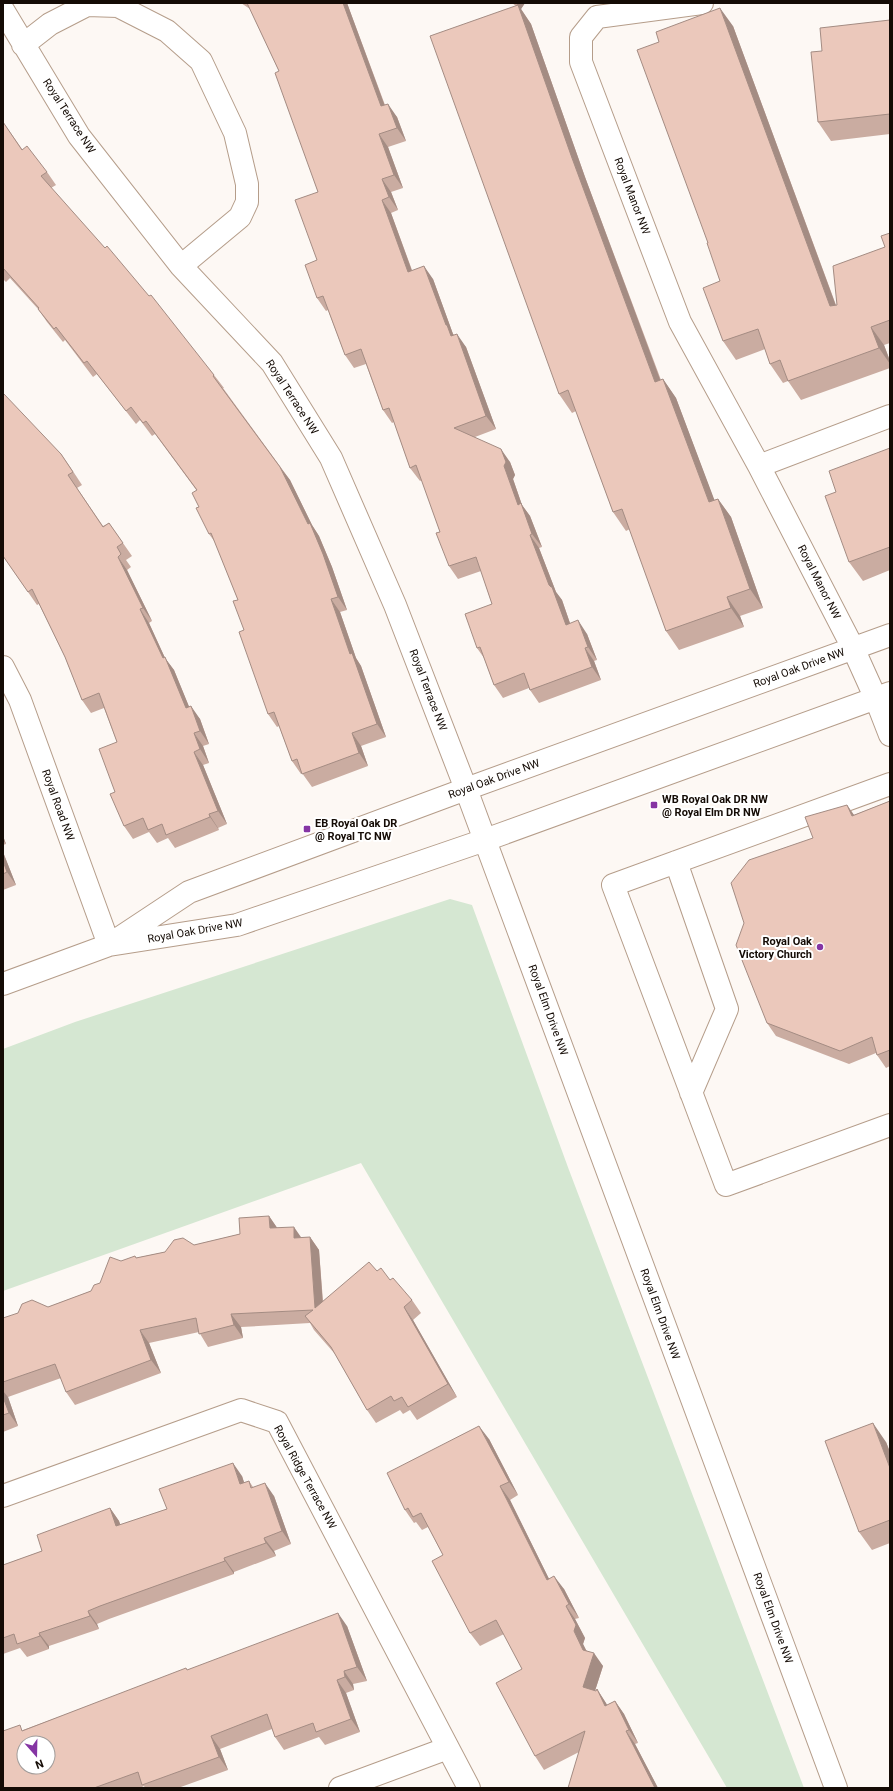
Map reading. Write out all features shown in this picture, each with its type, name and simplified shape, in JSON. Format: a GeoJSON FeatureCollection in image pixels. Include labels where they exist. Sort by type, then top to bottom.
{"type":"FeatureCollection","features":[{"type":"Feature","properties":{"kind":"street","name":"Royal Manor NW"},"geometry":{"type":"LineString","coordinates":[[702,3],[597,17],[581,37],[581,62],[680,322],[759,466],[854,648],[883,696],[890,735]]}},
{"type":"Feature","properties":{"kind":"street"},"geometry":{"type":"LineString","coordinates":[[23,45],[50,24],[86,4],[118,6],[167,31],[201,61],[235,133],[247,184],[247,202],[240,217],[181,266]]}},
{"type":"Feature","properties":{"kind":"street","name":"Royal Terrace NW"},"geometry":{"type":"LineString","coordinates":[[3,10],[80,136],[181,266],[272,363],[331,458],[395,605],[485,840]]}},
{"type":"Feature","properties":{"kind":"street"},"geometry":{"type":"LineString","coordinates":[[759,466],[890,416]]}},
{"type":"Feature","properties":{"kind":"street","name":"Royal Oak Drive NW"},"geometry":{"type":"LineString","coordinates":[[109,945],[189,892],[466,789],[890,635]]}},
{"type":"Feature","properties":{"kind":"street","name":"Royal Road NW"},"geometry":{"type":"LineString","coordinates":[[3,667],[20,700],[109,945]]}},
{"type":"Feature","properties":{"kind":"street","name":"Royal Oak Drive NW"},"geometry":{"type":"LineString","coordinates":[[3,984],[109,945],[237,925],[485,840],[883,696]]}},
{"type":"Feature","properties":{"kind":"street"},"geometry":{"type":"LineString","coordinates":[[890,784],[613,885],[726,1185],[890,1125]]}},
{"type":"Feature","properties":{"kind":"street","name":"Royal Elm Drive NW"},"geometry":{"type":"LineString","coordinates":[[485,840],[836,1788]]}},
{"type":"Feature","properties":{"kind":"street"},"geometry":{"type":"LineString","coordinates":[[676,862],[727,1009],[691,1092]]}},
{"type":"Feature","properties":{"kind":"street","name":"Royal Ridge Terrace NW"},"geometry":{"type":"LineString","coordinates":[[3,1496],[241,1410],[277,1422],[468,1788]]}},
{"type":"Feature","properties":{"kind":"street"},"geometry":{"type":"LineString","coordinates":[[340,1788],[448,1748]]}},
{"type":"Feature","properties":{"kind":"green space"},"geometry":{"type":"Polygon","coordinates":[[[450,899],[472,905],[569,1170],[804,1788],[727,1788],[361,1163],[3,1291],[3,1049],[75,1022],[450,899]]]}},
{"type":"Feature","properties":{"kind":"building"},"geometry":{"type":"Polygon","coordinates":[[[247,3],[343,3],[381,106],[388,104],[397,128],[379,134],[394,175],[382,179],[389,197],[382,200],[408,272],[424,266],[451,336],[457,334],[486,416],[454,428],[501,449],[506,462],[504,466],[518,505],[521,503],[532,534],[530,535],[549,585],[552,587],[566,625],[578,620],[588,647],[585,648],[592,667],[530,690],[524,673],[494,685],[480,647],[477,648],[465,614],[492,604],[476,557],[449,566],[436,533],[440,532],[416,465],[410,468],[389,408],[383,410],[361,349],[345,355],[323,296],[317,298],[305,265],[317,260],[295,200],[318,192],[275,73],[279,71],[247,3]]]}},
{"type":"Feature","properties":{"kind":"building"},"geometry":{"type":"Polygon","coordinates":[[[518,5],[572,158],[655,382],[663,379],[709,502],[718,499],[750,589],[727,597],[731,608],[666,631],[622,509],[613,512],[568,390],[559,394],[430,36],[518,5]]]}},
{"type":"Feature","properties":{"kind":"building"},"geometry":{"type":"Polygon","coordinates":[[[720,8],[830,306],[837,305],[833,266],[885,247],[881,236],[890,233],[890,320],[871,327],[879,348],[788,381],[780,360],[770,364],[758,329],[723,341],[703,288],[720,281],[708,243],[637,50],[659,42],[656,32],[720,8]]]}},
{"type":"Feature","properties":{"kind":"building"},"geometry":{"type":"Polygon","coordinates":[[[890,20],[890,114],[818,122],[811,52],[822,51],[820,28],[890,20]]]}},
{"type":"Feature","properties":{"kind":"building"},"geometry":{"type":"Polygon","coordinates":[[[3,122],[22,150],[27,146],[47,172],[41,176],[105,248],[107,246],[149,296],[151,295],[214,375],[213,376],[280,467],[308,524],[310,523],[323,554],[338,597],[331,599],[377,724],[352,733],[359,753],[302,774],[297,759],[292,761],[274,712],[268,714],[239,632],[244,630],[233,601],[238,600],[211,533],[209,534],[196,508],[199,507],[192,493],[197,490],[146,421],[143,423],[131,407],[126,411],[87,361],[84,363],[56,327],[54,329],[38,309],[39,308],[3,268],[3,122]]]}},
{"type":"Feature","properties":{"kind":"building"},"geometry":{"type":"Polygon","coordinates":[[[3,394],[61,454],[73,472],[68,475],[103,527],[109,523],[123,543],[117,547],[121,554],[118,557],[143,608],[140,609],[163,658],[165,657],[186,708],[191,706],[200,731],[194,733],[200,749],[194,752],[218,811],[209,814],[210,817],[166,835],[162,824],[148,830],[143,818],[124,826],[110,794],[115,792],[99,749],[117,742],[99,693],[82,700],[65,657],[32,589],[28,592],[3,556],[3,394]]]}},
{"type":"Feature","properties":{"kind":"building"},"geometry":{"type":"Polygon","coordinates":[[[890,448],[890,547],[849,562],[825,496],[836,492],[829,471],[890,448]]]}},
{"type":"Feature","properties":{"kind":"building","name":"Royal Oak Victory Church"},"geometry":{"type":"Polygon","coordinates":[[[890,801],[890,1050],[877,1055],[872,1037],[840,1051],[767,1023],[736,945],[744,923],[731,883],[749,860],[813,838],[805,817],[847,805],[852,816],[890,801]]]}},
{"type":"Feature","properties":{"kind":"building"},"geometry":{"type":"Polygon","coordinates":[[[3,861],[7,872],[3,874],[3,861]]]}},
{"type":"Feature","properties":{"kind":"building"},"geometry":{"type":"Polygon","coordinates":[[[269,1216],[270,1228],[294,1227],[294,1238],[310,1237],[315,1308],[369,1262],[377,1271],[381,1268],[390,1280],[393,1278],[412,1300],[404,1307],[448,1384],[408,1407],[402,1397],[394,1401],[391,1396],[367,1410],[331,1347],[305,1316],[313,1310],[231,1314],[234,1325],[199,1334],[196,1318],[140,1330],[151,1360],[66,1392],[55,1364],[3,1382],[3,1318],[18,1313],[22,1304],[32,1300],[48,1307],[91,1291],[94,1285],[100,1283],[110,1257],[121,1261],[135,1256],[136,1258],[165,1252],[174,1240],[183,1238],[194,1245],[240,1234],[239,1218],[269,1216]]]}},
{"type":"Feature","properties":{"kind":"building"},"geometry":{"type":"Polygon","coordinates":[[[3,1397],[9,1413],[3,1415],[3,1397]]]}},
{"type":"Feature","properties":{"kind":"building"},"geometry":{"type":"Polygon","coordinates":[[[873,1423],[890,1468],[890,1520],[859,1532],[825,1441],[873,1423]]]}},
{"type":"Feature","properties":{"kind":"building"},"geometry":{"type":"Polygon","coordinates":[[[479,1426],[509,1482],[500,1486],[547,1580],[554,1576],[569,1604],[566,1606],[576,1625],[574,1631],[583,1650],[594,1653],[583,1687],[596,1691],[597,1689],[605,1706],[615,1701],[629,1730],[626,1731],[655,1788],[568,1788],[585,1731],[535,1756],[496,1683],[522,1669],[496,1620],[470,1633],[432,1561],[443,1555],[421,1513],[413,1517],[408,1508],[405,1510],[387,1473],[479,1426]]]}},
{"type":"Feature","properties":{"kind":"building"},"geometry":{"type":"Polygon","coordinates":[[[233,1463],[240,1484],[249,1481],[251,1488],[265,1483],[282,1531],[264,1538],[266,1543],[224,1558],[225,1561],[100,1606],[88,1611],[90,1616],[39,1633],[40,1636],[17,1644],[14,1634],[3,1638],[3,1565],[42,1551],[37,1535],[110,1508],[116,1526],[167,1509],[159,1489],[233,1463]]]}},
{"type":"Feature","properties":{"kind":"building"},"geometry":{"type":"Polygon","coordinates":[[[338,1613],[357,1667],[344,1671],[345,1677],[337,1680],[351,1719],[316,1732],[313,1723],[275,1737],[267,1714],[211,1736],[219,1757],[142,1785],[138,1772],[94,1788],[3,1788],[3,1731],[20,1725],[22,1731],[186,1668],[187,1670],[338,1613]]]}},
{"type":"Feature","properties":{"kind":"place","name":"WB Royal Oak DR NW @ Royal Elm DR NW"},"geometry":{"type":"Point","coordinates":[654,805]}},
{"type":"Feature","properties":{"kind":"place","name":"EB Royal Oak DR @ Royal TC NW"},"geometry":{"type":"Point","coordinates":[307,829]}},
{"type":"Feature","properties":{"kind":"place","name":"Royal Oak Victory Church"},"geometry":{"type":"Point","coordinates":[820,947]}}]}
